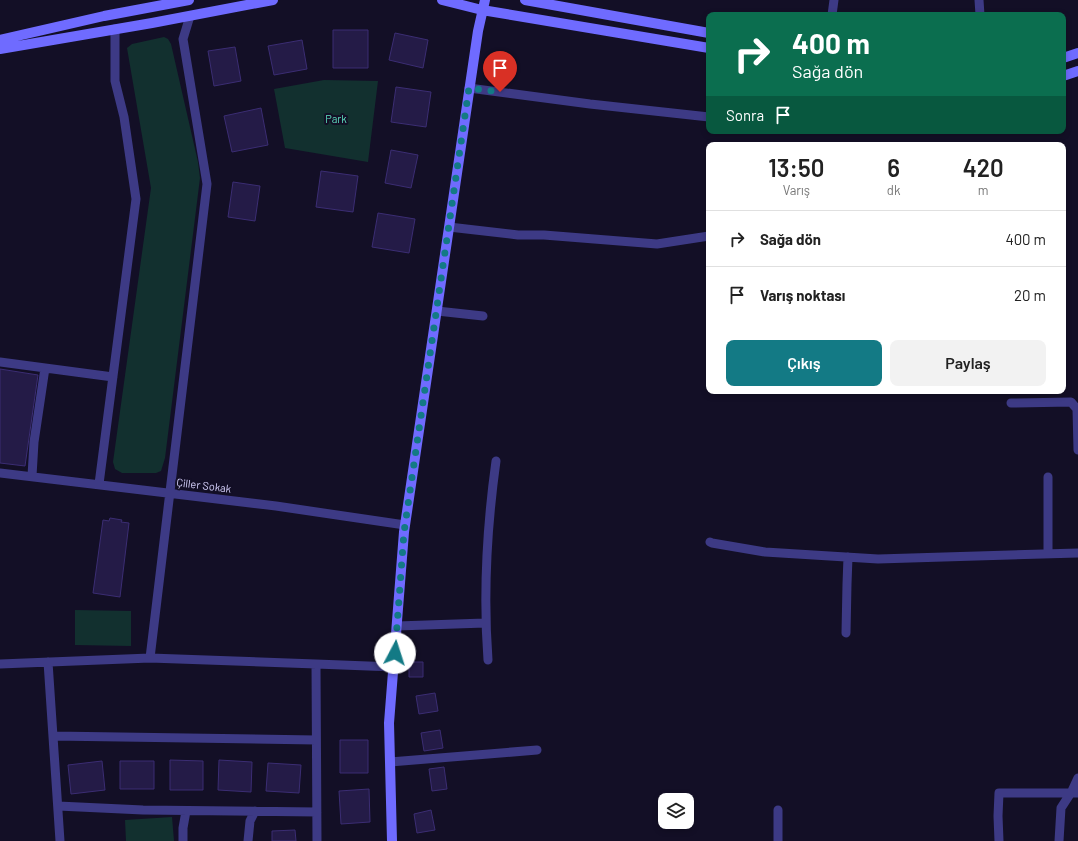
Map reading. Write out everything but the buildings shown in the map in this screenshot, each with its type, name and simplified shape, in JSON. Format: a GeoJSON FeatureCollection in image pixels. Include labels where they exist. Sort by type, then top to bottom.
{"type":"FeatureCollection","features":[{"type":"Feature","properties":{"kind":"street"},"geometry":{"type":"LineString","coordinates":[[0,40],[104,16],[189,0]]}},
{"type":"Feature","properties":{"kind":"street"},"geometry":{"type":"LineString","coordinates":[[0,49],[115,30],[273,0]]}},
{"type":"Feature","properties":{"kind":"street"},"geometry":{"type":"LineString","coordinates":[[442,0],[482,10],[706,47]]}},
{"type":"Feature","properties":{"kind":"street"},"geometry":{"type":"LineString","coordinates":[[392,841],[389,723],[405,525],[469,88],[478,31],[485,0]]}},
{"type":"Feature","properties":{"kind":"street"},"geometry":{"type":"LineString","coordinates":[[525,0],[706,32]]}},
{"type":"Feature","properties":{"kind":"street"},"geometry":{"type":"LineString","coordinates":[[832,12],[834,0]]}},
{"type":"Feature","properties":{"kind":"street"},"geometry":{"type":"LineString","coordinates":[[979,0],[980,12]]}},
{"type":"Feature","properties":{"kind":"street"},"geometry":{"type":"LineString","coordinates":[[150,658],[207,184],[183,39],[190,16]]}},
{"type":"Feature","properties":{"kind":"street"},"geometry":{"type":"LineString","coordinates":[[99,484],[136,199],[124,117],[114,81],[115,30]]}},
{"type":"Feature","properties":{"kind":"street"},"geometry":{"type":"LineString","coordinates":[[1066,57],[1078,53]]}},
{"type":"Feature","properties":{"kind":"street"},"geometry":{"type":"LineString","coordinates":[[1066,75],[1078,71]]}},
{"type":"Feature","properties":{"kind":"street"},"geometry":{"type":"LineString","coordinates":[[469,88],[590,104],[706,117]]}},
{"type":"Feature","properties":{"kind":"street"},"geometry":{"type":"LineString","coordinates":[[449,227],[518,235],[544,235],[657,244],[706,236]]}},
{"type":"Feature","properties":{"kind":"street"},"geometry":{"type":"LineString","coordinates":[[437,311],[483,316]]}},
{"type":"Feature","properties":{"kind":"street"},"geometry":{"type":"LineString","coordinates":[[0,362],[113,377]]}},
{"type":"Feature","properties":{"kind":"street"},"geometry":{"type":"LineString","coordinates":[[32,476],[34,442],[45,368]]}},
{"type":"Feature","properties":{"kind":"street"},"geometry":{"type":"LineString","coordinates":[[1011,403],[1071,402],[1077,409],[1078,450]]}},
{"type":"Feature","properties":{"kind":"street"},"geometry":{"type":"LineString","coordinates":[[488,660],[485,623],[485,581],[491,499],[496,460]]}},
{"type":"Feature","properties":{"kind":"street","name":"Çiller Sokak"},"geometry":{"type":"LineString","coordinates":[[0,474],[32,476],[276,506],[405,525]]}},
{"type":"Feature","properties":{"kind":"street"},"geometry":{"type":"LineString","coordinates":[[1048,477],[1048,554]]}},
{"type":"Feature","properties":{"kind":"street"},"geometry":{"type":"LineString","coordinates":[[710,542],[765,552],[878,559],[1078,553]]}},
{"type":"Feature","properties":{"kind":"street"},"geometry":{"type":"LineString","coordinates":[[846,633],[848,557]]}},
{"type":"Feature","properties":{"kind":"street"},"geometry":{"type":"LineString","coordinates":[[397,626],[485,623]]}},
{"type":"Feature","properties":{"kind":"street"},"geometry":{"type":"LineString","coordinates":[[0,664],[150,658],[394,667]]}},
{"type":"Feature","properties":{"kind":"street"},"geometry":{"type":"LineString","coordinates":[[48,662],[60,841]]}},
{"type":"Feature","properties":{"kind":"street"},"geometry":{"type":"LineString","coordinates":[[316,664],[317,841]]}},
{"type":"Feature","properties":{"kind":"street"},"geometry":{"type":"LineString","coordinates":[[53,736],[316,740]]}},
{"type":"Feature","properties":{"kind":"street"},"geometry":{"type":"LineString","coordinates":[[390,762],[537,750]]}},
{"type":"Feature","properties":{"kind":"street"},"geometry":{"type":"LineString","coordinates":[[1059,841],[1061,808],[1074,793],[1078,778]]}},
{"type":"Feature","properties":{"kind":"street"},"geometry":{"type":"LineString","coordinates":[[999,841],[999,793],[1074,793]]}},
{"type":"Feature","properties":{"kind":"street"},"geometry":{"type":"LineString","coordinates":[[58,806],[186,811],[317,812]]}},
{"type":"Feature","properties":{"kind":"street"},"geometry":{"type":"LineString","coordinates":[[778,810],[778,841]]}},
{"type":"Feature","properties":{"kind":"street"},"geometry":{"type":"LineString","coordinates":[[183,841],[183,828],[186,811]]}},
{"type":"Feature","properties":{"kind":"street"},"geometry":{"type":"LineString","coordinates":[[248,841],[250,820],[254,811]]}},
{"type":"Feature","properties":{"kind":"green space"},"geometry":{"type":"Polygon","coordinates":[[[164,37],[168,39],[171,44],[198,162],[200,178],[165,458],[161,471],[156,473],[122,473],[115,469],[113,462],[151,188],[127,48],[132,44],[164,37]]]}},
{"type":"Feature","properties":{"kind":"green space","name":"Park"},"geometry":{"type":"Polygon","coordinates":[[[324,80],[378,81],[368,162],[285,148],[274,89],[324,80]]]}},
{"type":"Feature","properties":{"kind":"green space"},"geometry":{"type":"Polygon","coordinates":[[[75,610],[131,611],[131,646],[75,645],[75,610]]]}},
{"type":"Feature","properties":{"kind":"green space"},"geometry":{"type":"Polygon","coordinates":[[[172,817],[174,841],[126,841],[125,820],[172,817]]]}},
{"type":"Feature","properties":{"kind":"route"},"geometry":{"type":"LineString","coordinates":[[395,653],[404,532],[469,88],[500,92]]}}]}
